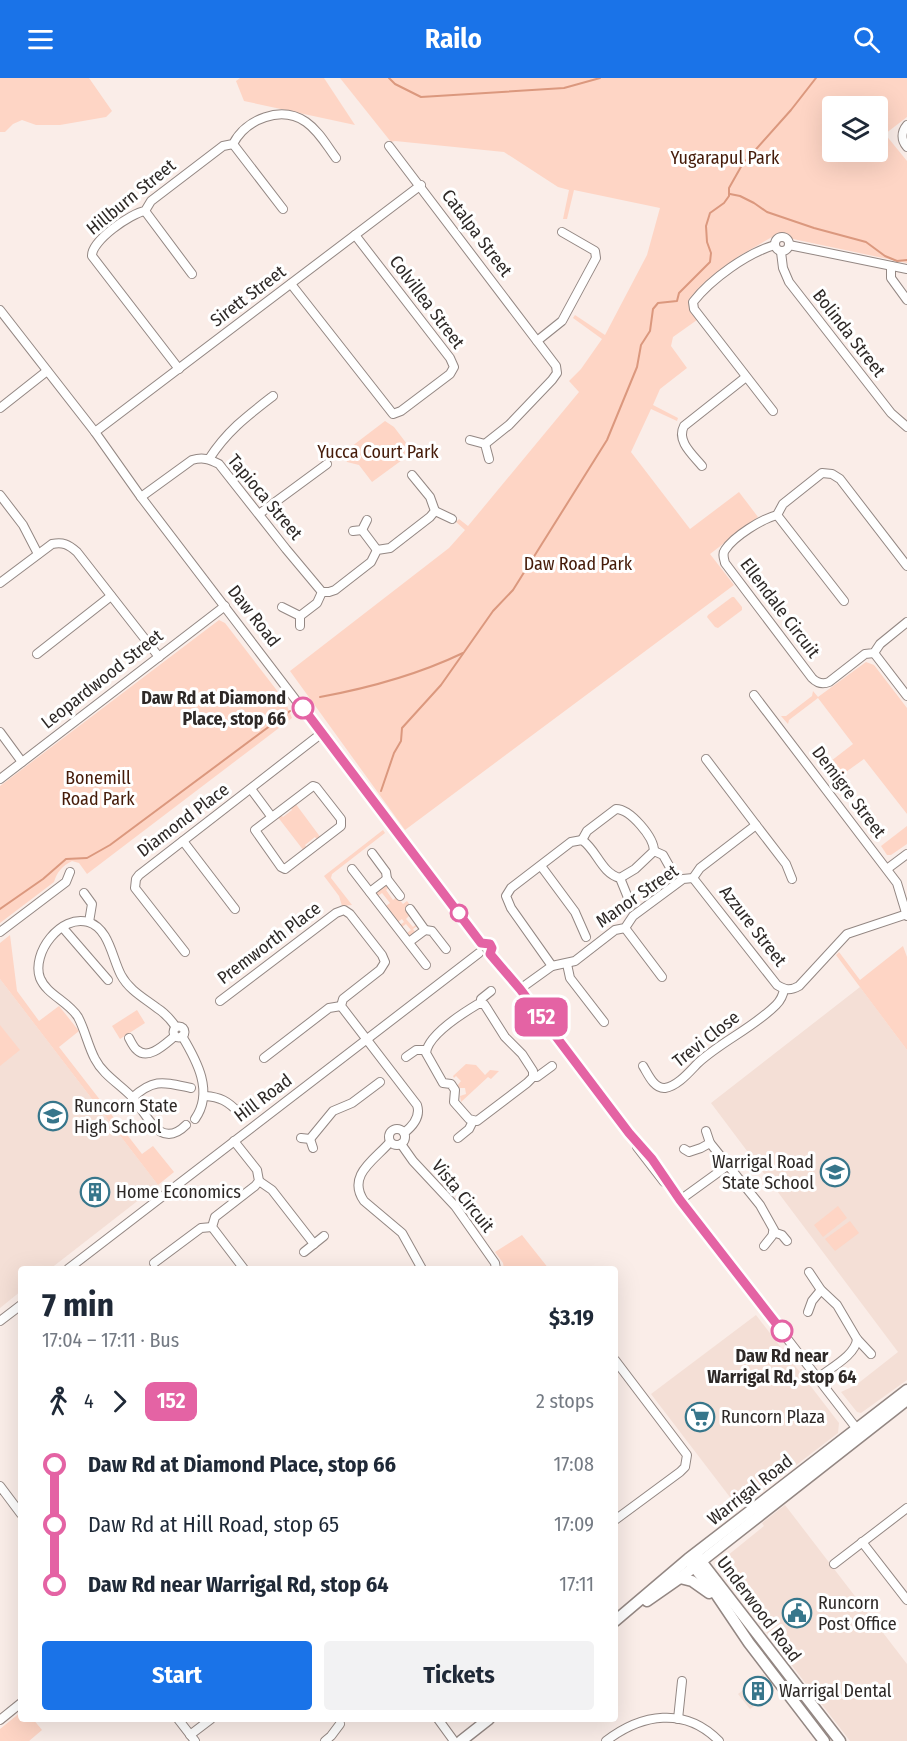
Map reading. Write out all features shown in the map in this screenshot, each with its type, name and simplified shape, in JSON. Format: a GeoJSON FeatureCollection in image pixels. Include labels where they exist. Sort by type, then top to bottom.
{"type":"FeatureCollection","features":[{"type":"Feature","properties":{"kind":"main road","name":"Warrigal Road"},"geometry":{"type":"LineString","coordinates":[[618,1619],[906,1395]]}},
{"type":"Feature","properties":{"kind":"main road","name":"Warrigal Road"},"geometry":{"type":"LineString","coordinates":[[618,1620],[680,1578],[695,1560]]}},
{"type":"Feature","properties":{"kind":"main road","name":"Underwood Road"},"geometry":{"type":"LineString","coordinates":[[695,1560],[730,1615]]}},
{"type":"Feature","properties":{"kind":"main road","name":"Underwood Road"},"geometry":{"type":"LineString","coordinates":[[695,1560],[767,1656],[824,1741]]}},
{"type":"Feature","properties":{"kind":"main road","name":"Underwood Road"},"geometry":{"type":"LineString","coordinates":[[680,1578],[700,1584],[767,1656],[840,1741]]}},
{"type":"Feature","properties":{"kind":"main road"},"geometry":{"type":"LineString","coordinates":[[461,1741],[485,1722]]}},
{"type":"Feature","properties":{"kind":"street","name":"Hillburn Street"},"geometry":{"type":"LineString","coordinates":[[179,369],[92,256],[91,252],[96,242],[136,212],[145,211],[151,201],[223,146],[233,144],[238,134],[255,121],[269,115],[285,115],[303,120],[314,129],[336,159]]}},
{"type":"Feature","properties":{"kind":"street"},"geometry":{"type":"LineString","coordinates":[[905,128],[903,142],[907,147]]}},
{"type":"Feature","properties":{"kind":"street"},"geometry":{"type":"LineString","coordinates":[[233,144],[283,209]]}},
{"type":"Feature","properties":{"kind":"street","name":"Catalpa Street"},"geometry":{"type":"LineString","coordinates":[[389,146],[556,366],[557,372],[552,380],[518,416],[485,444]]}},
{"type":"Feature","properties":{"kind":"street","name":"Sirett Street"},"geometry":{"type":"LineString","coordinates":[[95,432],[420,185]]}},
{"type":"Feature","properties":{"kind":"street"},"geometry":{"type":"LineString","coordinates":[[145,211],[192,274]]}},
{"type":"Feature","properties":{"kind":"street"},"geometry":{"type":"LineString","coordinates":[[537,341],[562,321],[596,258],[595,251],[590,247],[562,232]]}},
{"type":"Feature","properties":{"kind":"street","name":"Colvillea Street"},"geometry":{"type":"LineString","coordinates":[[291,284],[393,414],[450,374],[454,367],[450,358],[355,235]]}},
{"type":"Feature","properties":{"kind":"street"},"geometry":{"type":"LineString","coordinates":[[773,411],[694,309],[693,302],[739,261],[754,252],[778,248],[787,250],[789,245],[787,239],[782,237],[776,239],[778,248]]}},
{"type":"Feature","properties":{"kind":"street"},"geometry":{"type":"LineString","coordinates":[[789,245],[907,269]]}},
{"type":"Feature","properties":{"kind":"street","name":"Bolinda Street"},"geometry":{"type":"LineString","coordinates":[[778,248],[789,282],[891,413],[907,427]]}},
{"type":"Feature","properties":{"kind":"street"},"geometry":{"type":"LineString","coordinates":[[891,266],[891,279],[907,300]]}},
{"type":"Feature","properties":{"kind":"street","name":"Daw Road"},"geometry":{"type":"LineString","coordinates":[[0,310],[95,432],[141,497],[481,943],[490,944],[492,948],[490,954],[520,989],[629,1133],[658,1167],[680,1200],[859,1432]]}},
{"type":"Feature","properties":{"kind":"street"},"geometry":{"type":"LineString","coordinates":[[0,408],[47,371]]}},
{"type":"Feature","properties":{"kind":"street"},"geometry":{"type":"LineString","coordinates":[[702,466],[684,443],[681,432],[684,426],[746,377]]}},
{"type":"Feature","properties":{"kind":"street"},"geometry":{"type":"LineString","coordinates":[[209,459],[221,440],[232,429],[273,396]]}},
{"type":"Feature","properties":{"kind":"street"},"geometry":{"type":"LineString","coordinates":[[470,440],[485,444],[489,459]]}},
{"type":"Feature","properties":{"kind":"street","name":"Tapioca Street"},"geometry":{"type":"LineString","coordinates":[[141,497],[192,460],[209,459],[219,464],[322,592]]}},
{"type":"Feature","properties":{"kind":"street"},"geometry":{"type":"LineString","coordinates":[[260,514],[327,464]]}},
{"type":"Feature","properties":{"kind":"street","name":"Ellendale Circuit"},"geometry":{"type":"LineString","coordinates":[[907,566],[840,479],[832,474],[822,473],[783,504],[777,515],[764,518],[731,543],[724,550],[723,556],[725,563],[815,681],[825,684],[865,654],[874,652],[880,644],[907,622]]}},
{"type":"Feature","properties":{"kind":"street"},"geometry":{"type":"LineString","coordinates":[[412,475],[430,496],[435,511],[452,519]]}},
{"type":"Feature","properties":{"kind":"street"},"geometry":{"type":"LineString","coordinates":[[0,495],[23,525],[38,554]]}},
{"type":"Feature","properties":{"kind":"street"},"geometry":{"type":"LineString","coordinates":[[377,550],[390,548],[435,511]]}},
{"type":"Feature","properties":{"kind":"street"},"geometry":{"type":"LineString","coordinates":[[777,515],[844,601]]}},
{"type":"Feature","properties":{"kind":"street"},"geometry":{"type":"LineString","coordinates":[[367,520],[357,530],[377,550]]}},
{"type":"Feature","properties":{"kind":"street"},"geometry":{"type":"LineString","coordinates":[[0,583],[52,544],[61,542],[68,544],[77,552],[159,657]]}},
{"type":"Feature","properties":{"kind":"street"},"geometry":{"type":"LineString","coordinates":[[300,616],[317,603],[322,592],[335,590],[371,562],[377,550]]}},
{"type":"Feature","properties":{"kind":"street"},"geometry":{"type":"LineString","coordinates":[[37,654],[111,596]]}},
{"type":"Feature","properties":{"kind":"street","name":"Leopardwood Street"},"geometry":{"type":"LineString","coordinates":[[0,779],[225,606]]}},
{"type":"Feature","properties":{"kind":"street"},"geometry":{"type":"LineString","coordinates":[[282,607],[300,616]]}},
{"type":"Feature","properties":{"kind":"street"},"geometry":{"type":"LineString","coordinates":[[300,616],[300,626]]}},
{"type":"Feature","properties":{"kind":"street"},"geometry":{"type":"LineString","coordinates":[[874,652],[907,696]]}},
{"type":"Feature","properties":{"kind":"street","name":"Demigre Street"},"geometry":{"type":"LineString","coordinates":[[754,695],[897,883],[907,915]]}},
{"type":"Feature","properties":{"kind":"street"},"geometry":{"type":"LineString","coordinates":[[0,732],[22,762]]}},
{"type":"Feature","properties":{"kind":"street","name":"Diamond Place"},"geometry":{"type":"LineString","coordinates":[[185,952],[135,888],[136,879],[322,733]]}},
{"type":"Feature","properties":{"kind":"street"},"geometry":{"type":"LineString","coordinates":[[706,759],[786,864],[792,879]]}},
{"type":"Feature","properties":{"kind":"street"},"geometry":{"type":"LineString","coordinates":[[313,786],[342,822],[341,826],[285,869],[281,867],[255,832],[256,828],[271,816],[313,786]]}},
{"type":"Feature","properties":{"kind":"street"},"geometry":{"type":"LineString","coordinates":[[251,789],[271,816]]}},
{"type":"Feature","properties":{"kind":"street"},"geometry":{"type":"LineString","coordinates":[[582,840],[587,831],[613,811],[621,809],[647,833],[653,843],[654,851]]}},
{"type":"Feature","properties":{"kind":"street","name":"Manor Street"},"geometry":{"type":"LineString","coordinates":[[520,989],[552,966],[575,961],[615,930],[625,928],[633,916],[683,879],[693,878],[700,868],[756,825]]}},
{"type":"Feature","properties":{"kind":"street"},"geometry":{"type":"LineString","coordinates":[[552,966],[511,908],[506,896],[511,888],[571,842],[582,840],[609,873],[620,878],[631,905]]}},
{"type":"Feature","properties":{"kind":"street"},"geometry":{"type":"LineString","coordinates":[[183,842],[235,909]]}},
{"type":"Feature","properties":{"kind":"street"},"geometry":{"type":"LineString","coordinates":[[654,851],[663,855],[672,871]]}},
{"type":"Feature","properties":{"kind":"street"},"geometry":{"type":"LineString","coordinates":[[620,878],[654,851]]}},
{"type":"Feature","properties":{"kind":"street"},"geometry":{"type":"LineString","coordinates":[[372,853],[400,896]]}},
{"type":"Feature","properties":{"kind":"street"},"geometry":{"type":"LineString","coordinates":[[887,869],[907,854]]}},
{"type":"Feature","properties":{"kind":"street"},"geometry":{"type":"LineString","coordinates":[[541,866],[575,912],[586,936]]}},
{"type":"Feature","properties":{"kind":"street"},"geometry":{"type":"LineString","coordinates":[[352,869],[426,965]]}},
{"type":"Feature","properties":{"kind":"street"},"geometry":{"type":"LineString","coordinates":[[0,932],[66,882],[70,872]]}},
{"type":"Feature","properties":{"kind":"street","name":"Azzure Street"},"geometry":{"type":"LineString","coordinates":[[693,878],[777,985],[784,989],[799,986],[847,934],[907,915]]}},
{"type":"Feature","properties":{"kind":"street"},"geometry":{"type":"LineString","coordinates":[[370,892],[387,879]]}},
{"type":"Feature","properties":{"kind":"street"},"geometry":{"type":"LineString","coordinates":[[84,893],[92,903],[89,922]]}},
{"type":"Feature","properties":{"kind":"street"},"geometry":{"type":"LineString","coordinates":[[410,909],[425,930]]}},
{"type":"Feature","properties":{"kind":"street","name":"Premworth Place"},"geometry":{"type":"LineString","coordinates":[[220,1001],[336,913],[344,910],[356,921],[385,962],[380,970],[343,999],[341,1006]]}},
{"type":"Feature","properties":{"kind":"street"},"geometry":{"type":"LineString","coordinates":[[186,1125],[174,1134],[166,1134],[155,1129],[132,1098],[96,1061],[77,1016],[63,1000],[43,984],[39,975],[40,953],[46,942],[63,928],[76,922],[89,922],[99,930],[108,942],[122,977],[132,990],[159,1008],[178,1033],[198,1066],[205,1096],[202,1110],[195,1119]]}},
{"type":"Feature","properties":{"kind":"street"},"geometry":{"type":"LineString","coordinates":[[63,928],[108,980]]}},
{"type":"Feature","properties":{"kind":"street"},"geometry":{"type":"LineString","coordinates":[[625,928],[662,977]]}},
{"type":"Feature","properties":{"kind":"street"},"geometry":{"type":"LineString","coordinates":[[409,942],[425,930],[432,931],[446,949]]}},
{"type":"Feature","properties":{"kind":"street"},"geometry":{"type":"LineString","coordinates":[[481,943],[479,953],[484,956],[490,954]]}},
{"type":"Feature","properties":{"kind":"street","name":"Hill Road"},"geometry":{"type":"LineString","coordinates":[[72,1266],[479,953]]}},
{"type":"Feature","properties":{"kind":"street"},"geometry":{"type":"LineString","coordinates":[[567,964],[570,978],[604,1022]]}},
{"type":"Feature","properties":{"kind":"street","name":"Trevi Close"},"geometry":{"type":"LineString","coordinates":[[643,1066],[652,1081],[659,1087],[671,1086],[724,1042],[778,1004],[783,997],[784,989]]}},
{"type":"Feature","properties":{"kind":"street"},"geometry":{"type":"LineString","coordinates":[[481,1004],[481,999],[491,991]]}},
{"type":"Feature","properties":{"kind":"street"},"geometry":{"type":"LineString","coordinates":[[472,1121],[454,1102],[455,1090],[451,1084],[443,1083],[441,1076],[427,1058],[426,1050],[429,1043],[458,1016],[481,1004]]}},
{"type":"Feature","properties":{"kind":"street"},"geometry":{"type":"LineString","coordinates":[[481,1004],[486,1007],[506,1037],[529,1064],[533,1077]]}},
{"type":"Feature","properties":{"kind":"street"},"geometry":{"type":"LineString","coordinates":[[264,1058],[328,1008],[341,1006],[417,1105],[417,1116],[414,1123],[404,1133],[405,1138],[401,1144],[394,1145],[390,1142]]}},
{"type":"Feature","properties":{"kind":"street"},"geometry":{"type":"LineString","coordinates":[[129,1038],[137,1051],[144,1054],[154,1052],[178,1033]]}},
{"type":"Feature","properties":{"kind":"street"},"geometry":{"type":"LineString","coordinates":[[406,1057],[417,1050],[426,1050]]}},
{"type":"Feature","properties":{"kind":"street"},"geometry":{"type":"LineString","coordinates":[[472,1121],[481,1119],[533,1077],[537,1077],[552,1065]]}},
{"type":"Feature","properties":{"kind":"street"},"geometry":{"type":"LineString","coordinates":[[132,1098],[143,1088],[157,1082],[191,1087]]}},
{"type":"Feature","properties":{"kind":"street"},"geometry":{"type":"LineString","coordinates":[[308,1142],[333,1111],[352,1103],[380,1082]]}},
{"type":"Feature","properties":{"kind":"street"},"geometry":{"type":"LineString","coordinates":[[205,1096],[218,1097],[231,1104],[239,1113]]}},
{"type":"Feature","properties":{"kind":"street"},"geometry":{"type":"LineString","coordinates":[[458,1138],[469,1129],[472,1121]]}},
{"type":"Feature","properties":{"kind":"street"},"geometry":{"type":"LineString","coordinates":[[390,1142],[389,1137],[393,1130],[398,1129],[404,1133]]}},
{"type":"Feature","properties":{"kind":"street"},"geometry":{"type":"LineString","coordinates":[[706,1131],[710,1143],[759,1205],[773,1232],[782,1235],[787,1241]]}},
{"type":"Feature","properties":{"kind":"street"},"geometry":{"type":"LineString","coordinates":[[234,1141],[257,1170],[259,1181],[272,1190],[314,1244]]}},
{"type":"Feature","properties":{"kind":"street"},"geometry":{"type":"LineString","coordinates":[[390,1142],[363,1168],[359,1186],[360,1194],[364,1201],[402,1233],[420,1266]]}},
{"type":"Feature","properties":{"kind":"street"},"geometry":{"type":"LineString","coordinates":[[684,1149],[694,1152],[710,1143]]}},
{"type":"Feature","properties":{"kind":"street","name":"Vista Circuit"},"geometry":{"type":"LineString","coordinates":[[401,1144],[413,1161],[455,1206],[496,1266]]}},
{"type":"Feature","properties":{"kind":"street"},"geometry":{"type":"LineString","coordinates":[[680,1200],[727,1166]]}},
{"type":"Feature","properties":{"kind":"street"},"geometry":{"type":"LineString","coordinates":[[212,1227],[215,1217],[259,1181]]}},
{"type":"Feature","properties":{"kind":"street"},"geometry":{"type":"LineString","coordinates":[[154,1263],[201,1228],[212,1227]]}},
{"type":"Feature","properties":{"kind":"street"},"geometry":{"type":"LineString","coordinates":[[212,1227],[242,1266]]}},
{"type":"Feature","properties":{"kind":"street"},"geometry":{"type":"LineString","coordinates":[[764,1246],[773,1232]]}},
{"type":"Feature","properties":{"kind":"street"},"geometry":{"type":"LineString","coordinates":[[304,1252],[324,1236]]}},
{"type":"Feature","properties":{"kind":"street"},"geometry":{"type":"LineString","coordinates":[[809,1272],[821,1290],[837,1305],[857,1339],[871,1354]]}},
{"type":"Feature","properties":{"kind":"street"},"geometry":{"type":"LineString","coordinates":[[808,1312],[812,1301],[821,1290]]}},
{"type":"Feature","properties":{"kind":"street"},"geometry":{"type":"LineString","coordinates":[[0,1321],[18,1307]]}},
{"type":"Feature","properties":{"kind":"street"},"geometry":{"type":"LineString","coordinates":[[818,1378],[851,1353],[857,1339]]}},
{"type":"Feature","properties":{"kind":"street"},"geometry":{"type":"LineString","coordinates":[[618,1364],[687,1455],[685,1467],[680,1472],[618,1518]]}},
{"type":"Feature","properties":{"kind":"street"},"geometry":{"type":"LineString","coordinates":[[0,1486],[18,1510]]}},
{"type":"Feature","properties":{"kind":"street"},"geometry":{"type":"LineString","coordinates":[[834,1564],[907,1508]]}},
{"type":"Feature","properties":{"kind":"street"},"geometry":{"type":"LineString","coordinates":[[862,1542],[907,1600]]}},
{"type":"Feature","properties":{"kind":"street"},"geometry":{"type":"LineString","coordinates":[[678,1719],[682,1681]]}},
{"type":"Feature","properties":{"kind":"street"},"geometry":{"type":"LineString","coordinates":[[1,1717],[18,1705]]}},
{"type":"Feature","properties":{"kind":"street"},"geometry":{"type":"LineString","coordinates":[[606,1741],[630,1725],[660,1717],[678,1719],[702,1728],[719,1741]]}},
{"type":"Feature","properties":{"kind":"street"},"geometry":{"type":"LineString","coordinates":[[180,1722],[193,1738],[208,1722]]}},
{"type":"Feature","properties":{"kind":"street"},"geometry":{"type":"LineString","coordinates":[[440,1722],[454,1741]]}},
{"type":"Feature","properties":{"kind":"street"},"geometry":{"type":"LineString","coordinates":[[325,1741],[339,1724]]}},
{"type":"Feature","properties":{"kind":"shaded area","name":"Runcorn State High School"},"geometry":{"type":"Polygon","coordinates":[[[0,979],[158,1185],[54,1266],[18,1266],[18,1293],[0,1308],[0,979]]]}},
{"type":"Feature","properties":{"kind":"shaded area","name":"Warrigal Road State School"},"geometry":{"type":"Polygon","coordinates":[[[860,987],[907,1050],[907,1380],[861,1413],[857,1412],[841,1392],[856,1385],[898,1352],[711,1103],[860,987]]]}},
{"type":"Feature","properties":{"kind":"shaded area"},"geometry":{"type":"Polygon","coordinates":[[[756,1315],[839,1423],[838,1433],[739,1509],[651,1394],[756,1315]]]}},
{"type":"Feature","properties":{"kind":"shaded area"},"geometry":{"type":"Polygon","coordinates":[[[785,1505],[907,1664],[907,1741],[850,1741],[737,1590],[721,1573],[722,1560],[764,1526],[762,1523],[785,1505]]]}},
{"type":"Feature","properties":{"kind":"shaded area"},"geometry":{"type":"Polygon","coordinates":[[[763,1674],[775,1690],[750,1709],[738,1694],[763,1674]]]}},
{"type":"Feature","properties":{"kind":"green space"},"geometry":{"type":"Polygon","coordinates":[[[0,78],[89,78],[112,111],[106,117],[60,125],[36,125],[22,120],[13,124],[5,132],[0,132],[0,78]]]}},
{"type":"Feature","properties":{"kind":"green space"},"geometry":{"type":"Polygon","coordinates":[[[240,78],[324,78],[355,125],[244,101],[236,81],[240,78]]]}},
{"type":"Feature","properties":{"kind":"green space"},"geometry":{"type":"Polygon","coordinates":[[[340,78],[907,78],[907,117],[888,132],[888,96],[822,96],[822,162],[888,162],[888,138],[907,161],[907,263],[793,239],[786,234],[779,233],[739,256],[689,299],[691,312],[697,320],[673,337],[671,346],[687,368],[660,389],[653,405],[678,418],[677,421],[651,409],[631,452],[690,529],[739,492],[758,517],[710,554],[734,585],[405,830],[290,671],[449,548],[465,530],[456,522],[459,519],[468,526],[579,392],[569,381],[581,369],[602,339],[573,318],[575,315],[605,335],[647,255],[660,208],[574,190],[567,219],[563,219],[569,190],[558,187],[504,152],[391,142],[340,78]]]}},
{"type":"Feature","properties":{"kind":"green space","name":"Yucca Court Park"},"geometry":{"type":"Polygon","coordinates":[[[385,421],[394,427],[413,452],[372,482],[359,465],[347,462],[343,453],[385,421]]]}},
{"type":"Feature","properties":{"kind":"green space"},"geometry":{"type":"Polygon","coordinates":[[[732,597],[742,607],[742,610],[718,628],[715,627],[707,617],[708,615],[732,597]]]}},
{"type":"Feature","properties":{"kind":"green space","name":"Bonemill Road Park"},"geometry":{"type":"Polygon","coordinates":[[[219,620],[225,623],[285,701],[292,718],[87,874],[79,863],[72,861],[65,865],[58,872],[54,882],[0,923],[0,786],[219,620]]]}},
{"type":"Feature","properties":{"kind":"green space"},"geometry":{"type":"Polygon","coordinates":[[[866,662],[874,665],[907,708],[907,814],[864,759],[832,782],[822,768],[853,744],[818,698],[789,720],[788,724],[781,716],[786,716],[812,696],[813,691],[818,697],[866,662]]]}},
{"type":"Feature","properties":{"kind":"green space"},"geometry":{"type":"Polygon","coordinates":[[[295,803],[321,838],[318,841],[315,837],[305,845],[308,849],[304,851],[277,816],[280,814],[283,817],[292,810],[290,806],[295,803]]]}},
{"type":"Feature","properties":{"kind":"green space"},"geometry":{"type":"Polygon","coordinates":[[[907,826],[907,844],[891,855],[887,855],[881,846],[907,826]]]}},
{"type":"Feature","properties":{"kind":"green space"},"geometry":{"type":"Polygon","coordinates":[[[383,830],[385,833],[332,874],[331,878],[352,905],[342,906],[339,896],[324,876],[383,830]]]}},
{"type":"Feature","properties":{"kind":"green space"},"geometry":{"type":"Polygon","coordinates":[[[385,884],[389,887],[386,890],[393,900],[397,897],[403,904],[407,901],[410,905],[405,909],[410,915],[406,919],[413,927],[417,924],[413,929],[416,933],[411,937],[407,933],[411,930],[406,924],[402,927],[400,925],[404,922],[402,919],[398,922],[386,906],[390,903],[382,893],[378,896],[375,892],[385,884]]]}},
{"type":"Feature","properties":{"kind":"green space"},"geometry":{"type":"Polygon","coordinates":[[[10,935],[17,991],[39,1021],[59,1006],[79,1031],[59,1047],[142,1154],[153,1146],[174,1172],[158,1185],[0,979],[0,943],[10,935]]]}},
{"type":"Feature","properties":{"kind":"green space"},"geometry":{"type":"Polygon","coordinates":[[[903,946],[907,957],[907,1050],[836,955],[839,952],[860,980],[903,946]]]}},
{"type":"Feature","properties":{"kind":"green space"},"geometry":{"type":"Polygon","coordinates":[[[137,1010],[145,1023],[120,1039],[112,1026],[137,1010]]]}},
{"type":"Feature","properties":{"kind":"green space"},"geometry":{"type":"Polygon","coordinates":[[[0,1025],[20,1050],[0,1066],[0,1025]]]}},
{"type":"Feature","properties":{"kind":"green space"},"geometry":{"type":"Polygon","coordinates":[[[466,1064],[476,1065],[485,1075],[490,1070],[499,1071],[491,1079],[488,1077],[461,1102],[460,1096],[466,1094],[465,1088],[458,1088],[461,1081],[453,1076],[466,1064]]]}},
{"type":"Feature","properties":{"kind":"green space"},"geometry":{"type":"Polygon","coordinates":[[[838,1206],[847,1218],[823,1237],[814,1225],[838,1206]]]}},
{"type":"Feature","properties":{"kind":"green space"},"geometry":{"type":"Polygon","coordinates":[[[850,1221],[859,1233],[835,1251],[825,1239],[850,1221]]]}},
{"type":"Feature","properties":{"kind":"green space"},"geometry":{"type":"Polygon","coordinates":[[[522,1235],[547,1266],[504,1266],[495,1252],[522,1235]]]}},
{"type":"Feature","properties":{"kind":"green space"},"geometry":{"type":"Polygon","coordinates":[[[18,1714],[18,1722],[35,1722],[42,1730],[29,1741],[0,1741],[0,1729],[18,1714]]]}},
{"type":"Feature","properties":{"kind":"waterway"},"geometry":{"type":"LineString","coordinates":[[389,78],[395,84],[421,97],[564,88],[600,78]]}},
{"type":"Feature","properties":{"kind":"waterway"},"geometry":{"type":"LineString","coordinates":[[381,791],[394,753],[401,741],[402,728],[441,685],[493,611],[513,590],[607,440],[637,367],[641,345],[650,331],[653,309],[658,303],[677,301],[679,293],[710,262],[711,253],[707,242],[706,226],[710,213],[724,203],[729,196],[729,188],[742,165],[816,78]]}},
{"type":"Feature","properties":{"kind":"waterway"},"geometry":{"type":"LineString","coordinates":[[730,194],[740,196],[767,212],[866,242],[885,256],[897,261],[907,260]]}},
{"type":"Feature","properties":{"kind":"waterway"},"geometry":{"type":"LineString","coordinates":[[320,697],[393,680],[463,653]]}},
{"type":"Feature","properties":{"kind":"waterway"},"geometry":{"type":"LineString","coordinates":[[0,909],[43,879],[66,859],[87,858],[110,845],[290,711]]}},
{"type":"Feature","properties":{"kind":"bus line","name":"152"},"geometry":{"type":"LineString","coordinates":[[303,708],[481,943],[490,944],[492,948],[490,954],[520,989],[629,1133],[648,1153],[680,1200],[782,1331]]}},
{"type":"Feature","properties":{"kind":"place","name":"Daw Rd at Diamond Place, stop 66"},"geometry":{"type":"Point","coordinates":[303,708]}},
{"type":"Feature","properties":{"kind":"place","name":"Runcorn State High School"},"geometry":{"type":"Point","coordinates":[53,1116]}},
{"type":"Feature","properties":{"kind":"place","name":"Warrigal Road State School"},"geometry":{"type":"Point","coordinates":[835,1172]}},
{"type":"Feature","properties":{"kind":"place","name":"Home Economics"},"geometry":{"type":"Point","coordinates":[95,1192]}},
{"type":"Feature","properties":{"kind":"place","name":"Daw Rd near Warrigal Rd, stop 64"},"geometry":{"type":"Point","coordinates":[782,1331]}},
{"type":"Feature","properties":{"kind":"place","name":"Runcorn Plaza"},"geometry":{"type":"Point","coordinates":[700,1417]}},
{"type":"Feature","properties":{"kind":"place","name":"Runcorn Post Office"},"geometry":{"type":"Point","coordinates":[797,1613]}},
{"type":"Feature","properties":{"kind":"place","name":"Warrigal Dental"},"geometry":{"type":"Point","coordinates":[758,1691]}},
{"type":"Feature","properties":{"kind":"park label","name":"Yugarapul Park"},"geometry":{"type":"Point","coordinates":[725,158]}},
{"type":"Feature","properties":{"kind":"park label","name":"Daw Road Park"},"geometry":{"type":"Point","coordinates":[578,564]}}]}
